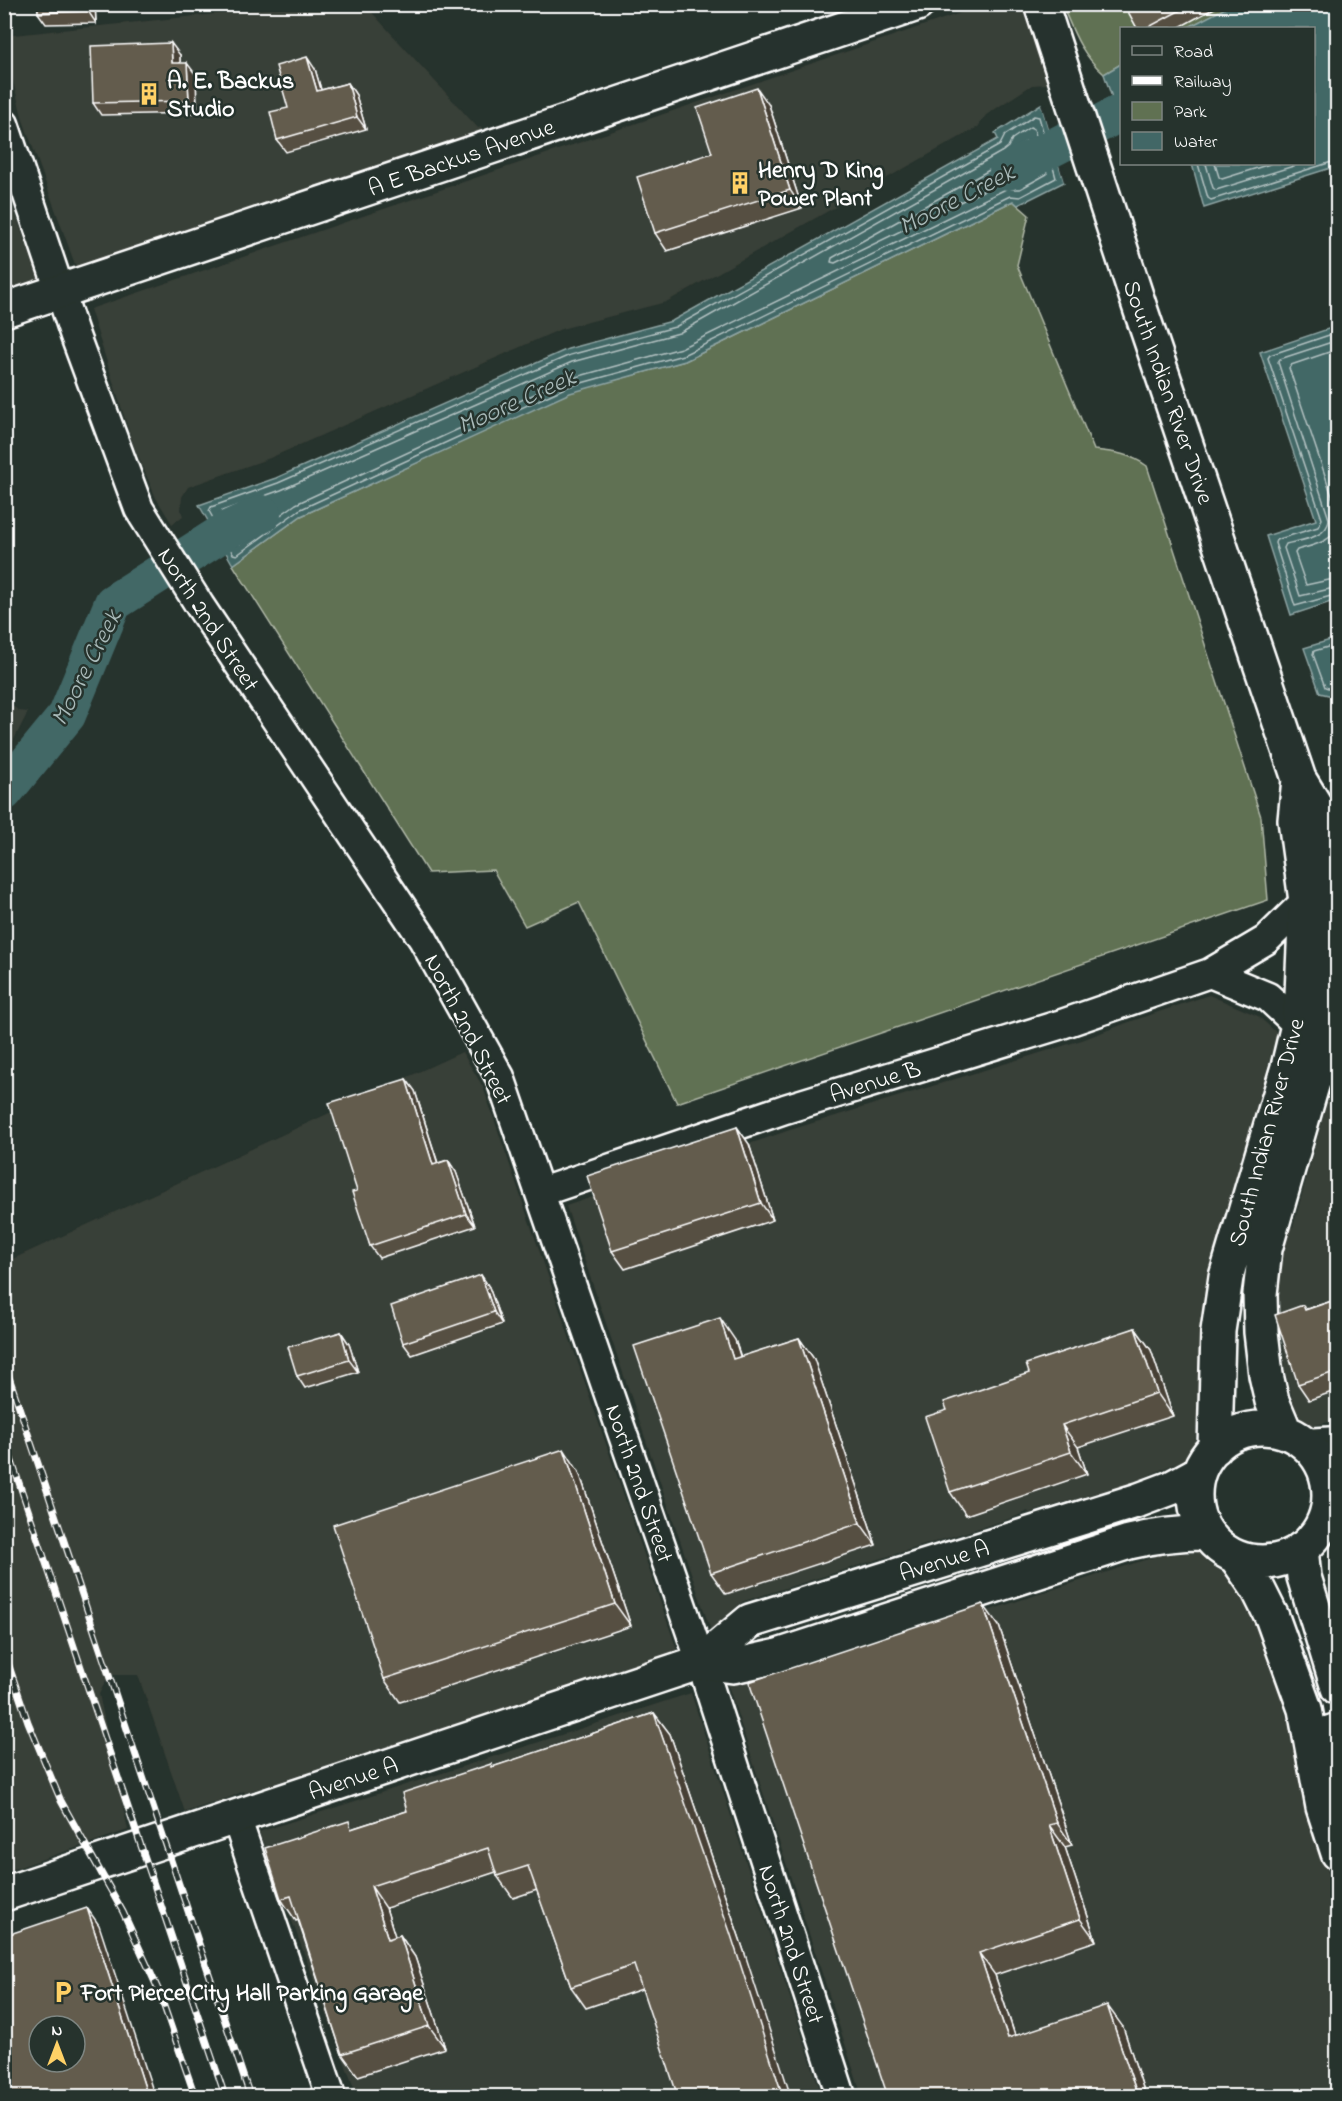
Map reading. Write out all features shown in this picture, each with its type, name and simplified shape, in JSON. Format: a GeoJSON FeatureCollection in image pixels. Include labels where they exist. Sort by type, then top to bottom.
{"type":"FeatureCollection","features":[{"type":"Feature","properties":{"kind":"street","name":"A E Backus Avenue"},"geometry":{"type":"LineString","coordinates":[[4,310],[917,4]]}},
{"type":"Feature","properties":{"kind":"street","name":"South Indian River Drive"},"geometry":{"type":"LineString","coordinates":[[1041,4],[1141,311],[1299,779],[1324,820],[1333,902],[1333,974],[1325,1040],[1265,1199],[1226,1277],[1218,1332],[1206,1461]]}},
{"type":"Feature","properties":{"kind":"street","name":"North 2nd Street"},"geometry":{"type":"LineString","coordinates":[[4,124],[116,452],[139,509],[200,606],[423,939],[500,1077],[701,1662],[841,2097]]}},
{"type":"Feature","properties":{"kind":"street","name":"South Indian River Drive"},"geometry":{"type":"LineString","coordinates":[[1295,1438],[1272,1401],[1266,1375],[1261,1332],[1260,1294],[1265,1249],[1265,1199],[1288,1067],[1298,1025],[1306,938],[1306,901],[1295,820],[1299,779]]}},
{"type":"Feature","properties":{"kind":"street","name":"Avenue B"},"geometry":{"type":"LineString","coordinates":[[541,1192],[785,1109],[1059,1025],[1210,973],[1266,940],[1306,901]]}},
{"type":"Feature","properties":{"kind":"street"},"geometry":{"type":"LineString","coordinates":[[1210,973],[1268,997],[1298,1025]]}},
{"type":"Feature","properties":{"kind":"street"},"geometry":{"type":"LineString","coordinates":[[1338,1441],[1295,1438],[1263,1429],[1246,1431],[1229,1438],[1206,1461],[1194,1495],[1197,1515],[1204,1533],[1238,1560],[1258,1589],[1272,1617],[1305,1709],[1324,1735],[1323,1807],[1338,1853]]}},
{"type":"Feature","properties":{"kind":"street"},"geometry":{"type":"LineString","coordinates":[[1238,1560],[1260,1563],[1281,1559],[1301,1549],[1316,1534],[1332,1508],[1328,1474],[1319,1456],[1295,1438]]}},
{"type":"Feature","properties":{"kind":"street","name":"Avenue A"},"geometry":{"type":"LineString","coordinates":[[4,1894],[701,1662],[750,1621],[1139,1500],[1171,1488],[1206,1461]]}},
{"type":"Feature","properties":{"kind":"street","name":"Avenue A"},"geometry":{"type":"LineString","coordinates":[[701,1662],[733,1666],[778,1656],[1149,1537],[1176,1533],[1204,1533]]}},
{"type":"Feature","properties":{"kind":"street"},"geometry":{"type":"LineString","coordinates":[[1018,1538],[1031,1574]]}},
{"type":"Feature","properties":{"kind":"street"},"geometry":{"type":"LineString","coordinates":[[1301,1549],[1304,1577],[1338,1688]]}},
{"type":"Feature","properties":{"kind":"street"},"geometry":{"type":"LineString","coordinates":[[236,1817],[331,2097]]}},
{"type":"Feature","properties":{"kind":"shaded area"},"geometry":{"type":"Polygon","coordinates":[[[302,5],[365,5],[478,128],[482,127],[478,133],[77,270],[23,120],[5,50],[4,36],[302,5]]]}},
{"type":"Feature","properties":{"kind":"shaded area"},"geometry":{"type":"Polygon","coordinates":[[[984,5],[1021,5],[1048,84],[1032,85],[986,115],[978,127],[666,302],[561,329],[270,458],[188,487],[182,497],[183,516],[172,524],[156,498],[133,444],[90,309],[984,5]]]}},
{"type":"Feature","properties":{"kind":"shaded area"},"geometry":{"type":"Polygon","coordinates":[[[4,182],[40,282],[4,294],[4,182]]]}},
{"type":"Feature","properties":{"kind":"shaded area"},"geometry":{"type":"Polygon","coordinates":[[[5,700],[19,711],[28,712],[5,757],[5,700]]]}},
{"type":"Feature","properties":{"kind":"shaded area"},"geometry":{"type":"Polygon","coordinates":[[[1209,995],[1258,1016],[1277,1033],[1205,1295],[1195,1445],[1187,1458],[1134,1482],[1029,1513],[1028,1511],[1012,1518],[744,1601],[711,1631],[566,1206],[790,1130],[1082,1040],[1209,995]]]}},
{"type":"Feature","properties":{"kind":"shaded area"},"geometry":{"type":"Polygon","coordinates":[[[462,1052],[483,1087],[678,1653],[245,1793],[244,1791],[185,1812],[138,1675],[109,1675],[99,1694],[128,1830],[5,1872],[4,1263],[462,1052]]]}},
{"type":"Feature","properties":{"kind":"shaded area"},"geometry":{"type":"Polygon","coordinates":[[[1337,1066],[1337,1420],[1307,1427],[1298,1422],[1285,1371],[1279,1294],[1283,1253],[1291,1227],[1293,1227],[1337,1066]]]}},
{"type":"Feature","properties":{"kind":"shaded area"},"geometry":{"type":"Polygon","coordinates":[[[1198,1552],[1209,1564],[1226,1574],[1241,1579],[1255,1612],[1280,1693],[1337,1905],[1337,2096],[862,2096],[728,1685],[783,1677],[1160,1555],[1198,1552]]]}},
{"type":"Feature","properties":{"kind":"shaded area"},"geometry":{"type":"Polygon","coordinates":[[[691,1693],[822,2096],[357,2096],[259,1832],[691,1693]]]}},
{"type":"Feature","properties":{"kind":"green space"},"geometry":{"type":"Polygon","coordinates":[[[1062,5],[1233,5],[1189,27],[1120,27],[1120,65],[1104,74],[1089,59],[1074,34],[1062,5]]]}},
{"type":"Feature","properties":{"kind":"green space"},"geometry":{"type":"Polygon","coordinates":[[[1013,201],[1029,215],[1017,265],[1094,450],[1122,454],[1147,466],[1261,817],[1268,900],[677,1103],[579,902],[525,926],[493,870],[428,873],[233,565],[301,516],[570,392],[685,361],[1013,201]]]}},
{"type":"Feature","properties":{"kind":"water"},"geometry":{"type":"Polygon","coordinates":[[[1233,4],[1337,5],[1337,166],[1204,208],[1192,165],[1315,165],[1315,27],[1189,27],[1233,4]]]}},
{"type":"Feature","properties":{"kind":"water"},"geometry":{"type":"Polygon","coordinates":[[[1120,65],[1120,121],[1104,74],[1120,65]]]}},
{"type":"Feature","properties":{"kind":"water"},"geometry":{"type":"Polygon","coordinates":[[[1041,104],[1064,182],[1018,205],[1013,201],[685,361],[570,393],[301,516],[233,565],[199,505],[276,478],[568,349],[672,321],[998,139],[995,133],[1041,104]]]}},
{"type":"Feature","properties":{"kind":"water"},"geometry":{"type":"Polygon","coordinates":[[[1337,326],[1337,600],[1291,615],[1266,536],[1316,520],[1260,352],[1337,326]]]}},
{"type":"Feature","properties":{"kind":"water"},"geometry":{"type":"Polygon","coordinates":[[[1338,638],[1337,697],[1320,693],[1304,648],[1338,638]]]}},
{"type":"Feature","properties":{"kind":"pier"},"geometry":{"type":"Polygon","coordinates":[[[1044,103],[1067,180],[1064,182],[1041,104],[1044,103]]]}},
{"type":"Feature","properties":{"kind":"building"},"geometry":{"type":"Polygon","coordinates":[[[38,4],[87,4],[88,11],[38,13],[38,4]]]}},
{"type":"Feature","properties":{"kind":"building"},"geometry":{"type":"Polygon","coordinates":[[[1124,4],[1192,4],[1149,27],[1136,27],[1124,4]]]}},
{"type":"Feature","properties":{"kind":"building","name":"A. E. Backus Studio"},"geometry":{"type":"Polygon","coordinates":[[[171,43],[172,63],[187,63],[189,101],[93,103],[91,46],[171,43]]]}},
{"type":"Feature","properties":{"kind":"building"},"geometry":{"type":"Polygon","coordinates":[[[307,57],[317,91],[348,83],[357,117],[277,140],[270,112],[288,108],[276,66],[307,57]]]}},
{"type":"Feature","properties":{"kind":"building","name":"Henry D King Power Plant"},"geometry":{"type":"Polygon","coordinates":[[[757,88],[790,190],[655,233],[637,177],[712,153],[697,108],[757,88]]]}},
{"type":"Feature","properties":{"kind":"building"},"geometry":{"type":"Polygon","coordinates":[[[406,1079],[433,1165],[448,1160],[466,1214],[370,1246],[352,1192],[357,1191],[329,1103],[406,1079]]]}},
{"type":"Feature","properties":{"kind":"building"},"geometry":{"type":"Polygon","coordinates":[[[737,1127],[761,1203],[612,1251],[587,1176],[737,1127]]]}},
{"type":"Feature","properties":{"kind":"building"},"geometry":{"type":"Polygon","coordinates":[[[481,1275],[494,1312],[403,1343],[391,1306],[481,1275]]]}},
{"type":"Feature","properties":{"kind":"building"},"geometry":{"type":"Polygon","coordinates":[[[1338,1299],[1338,1371],[1298,1384],[1275,1315],[1303,1305],[1305,1310],[1338,1299]]]}},
{"type":"Feature","properties":{"kind":"building"},"geometry":{"type":"Polygon","coordinates":[[[720,1318],[733,1359],[799,1338],[860,1523],[711,1573],[634,1346],[720,1318]]]}},
{"type":"Feature","properties":{"kind":"building"},"geometry":{"type":"Polygon","coordinates":[[[1135,1328],[1157,1393],[1062,1425],[1071,1452],[950,1492],[925,1417],[947,1410],[944,1402],[1029,1373],[1026,1364],[1135,1328]]]}},
{"type":"Feature","properties":{"kind":"building"},"geometry":{"type":"Polygon","coordinates":[[[341,1332],[349,1360],[297,1376],[288,1347],[341,1332]]]}},
{"type":"Feature","properties":{"kind":"building"},"geometry":{"type":"Polygon","coordinates":[[[564,1449],[615,1604],[384,1679],[333,1525],[564,1449]]]}},
{"type":"Feature","properties":{"kind":"building"},"geometry":{"type":"Polygon","coordinates":[[[983,1604],[1057,1823],[1049,1825],[1080,1919],[979,1953],[1008,2038],[1107,2005],[1138,2097],[888,2097],[749,1682],[983,1604]]]}},
{"type":"Feature","properties":{"kind":"building"},"geometry":{"type":"Polygon","coordinates":[[[654,1713],[730,1932],[783,2097],[678,2097],[634,1965],[571,1987],[528,1866],[497,1876],[488,1848],[371,1886],[388,1939],[400,1935],[429,2026],[342,2054],[291,1896],[281,1899],[265,1848],[349,1821],[351,1829],[407,1811],[402,1793],[491,1764],[492,1767],[654,1713]]]}},
{"type":"Feature","properties":{"kind":"building","name":"Fort Pierce City Hall Parking Garage"},"geometry":{"type":"Polygon","coordinates":[[[87,1908],[148,2097],[4,2097],[4,1936],[87,1908]]]}},
{"type":"Feature","properties":{"kind":"waterway","name":"Moore Creek"},"geometry":{"type":"LineString","coordinates":[[1008,171],[1120,113]]}},
{"type":"Feature","properties":{"kind":"waterway","name":"Moore Creek"},"geometry":{"type":"LineString","coordinates":[[4,792],[67,715],[113,603],[229,529],[262,514]]}},
{"type":"Feature","properties":{"kind":"railway"},"geometry":{"type":"LineString","coordinates":[[4,1362],[250,2096]]}},
{"type":"Feature","properties":{"kind":"railway"},"geometry":{"type":"LineString","coordinates":[[4,1438],[225,2096]]}},
{"type":"Feature","properties":{"kind":"railway"},"geometry":{"type":"LineString","coordinates":[[4,1651],[28,1722],[61,1801],[123,1912],[158,1989],[195,2096]]}},
{"type":"Feature","properties":{"kind":"place","name":"A. E. Backus Studio"},"geometry":{"type":"Point","coordinates":[149,94]}},
{"type":"Feature","properties":{"kind":"place","name":"Henry D King Power Plant"},"geometry":{"type":"Point","coordinates":[740,183]}},
{"type":"Feature","properties":{"kind":"place","name":"Fort Pierce City Hall Parking Garage"},"geometry":{"type":"Point","coordinates":[63,1992]}}]}
